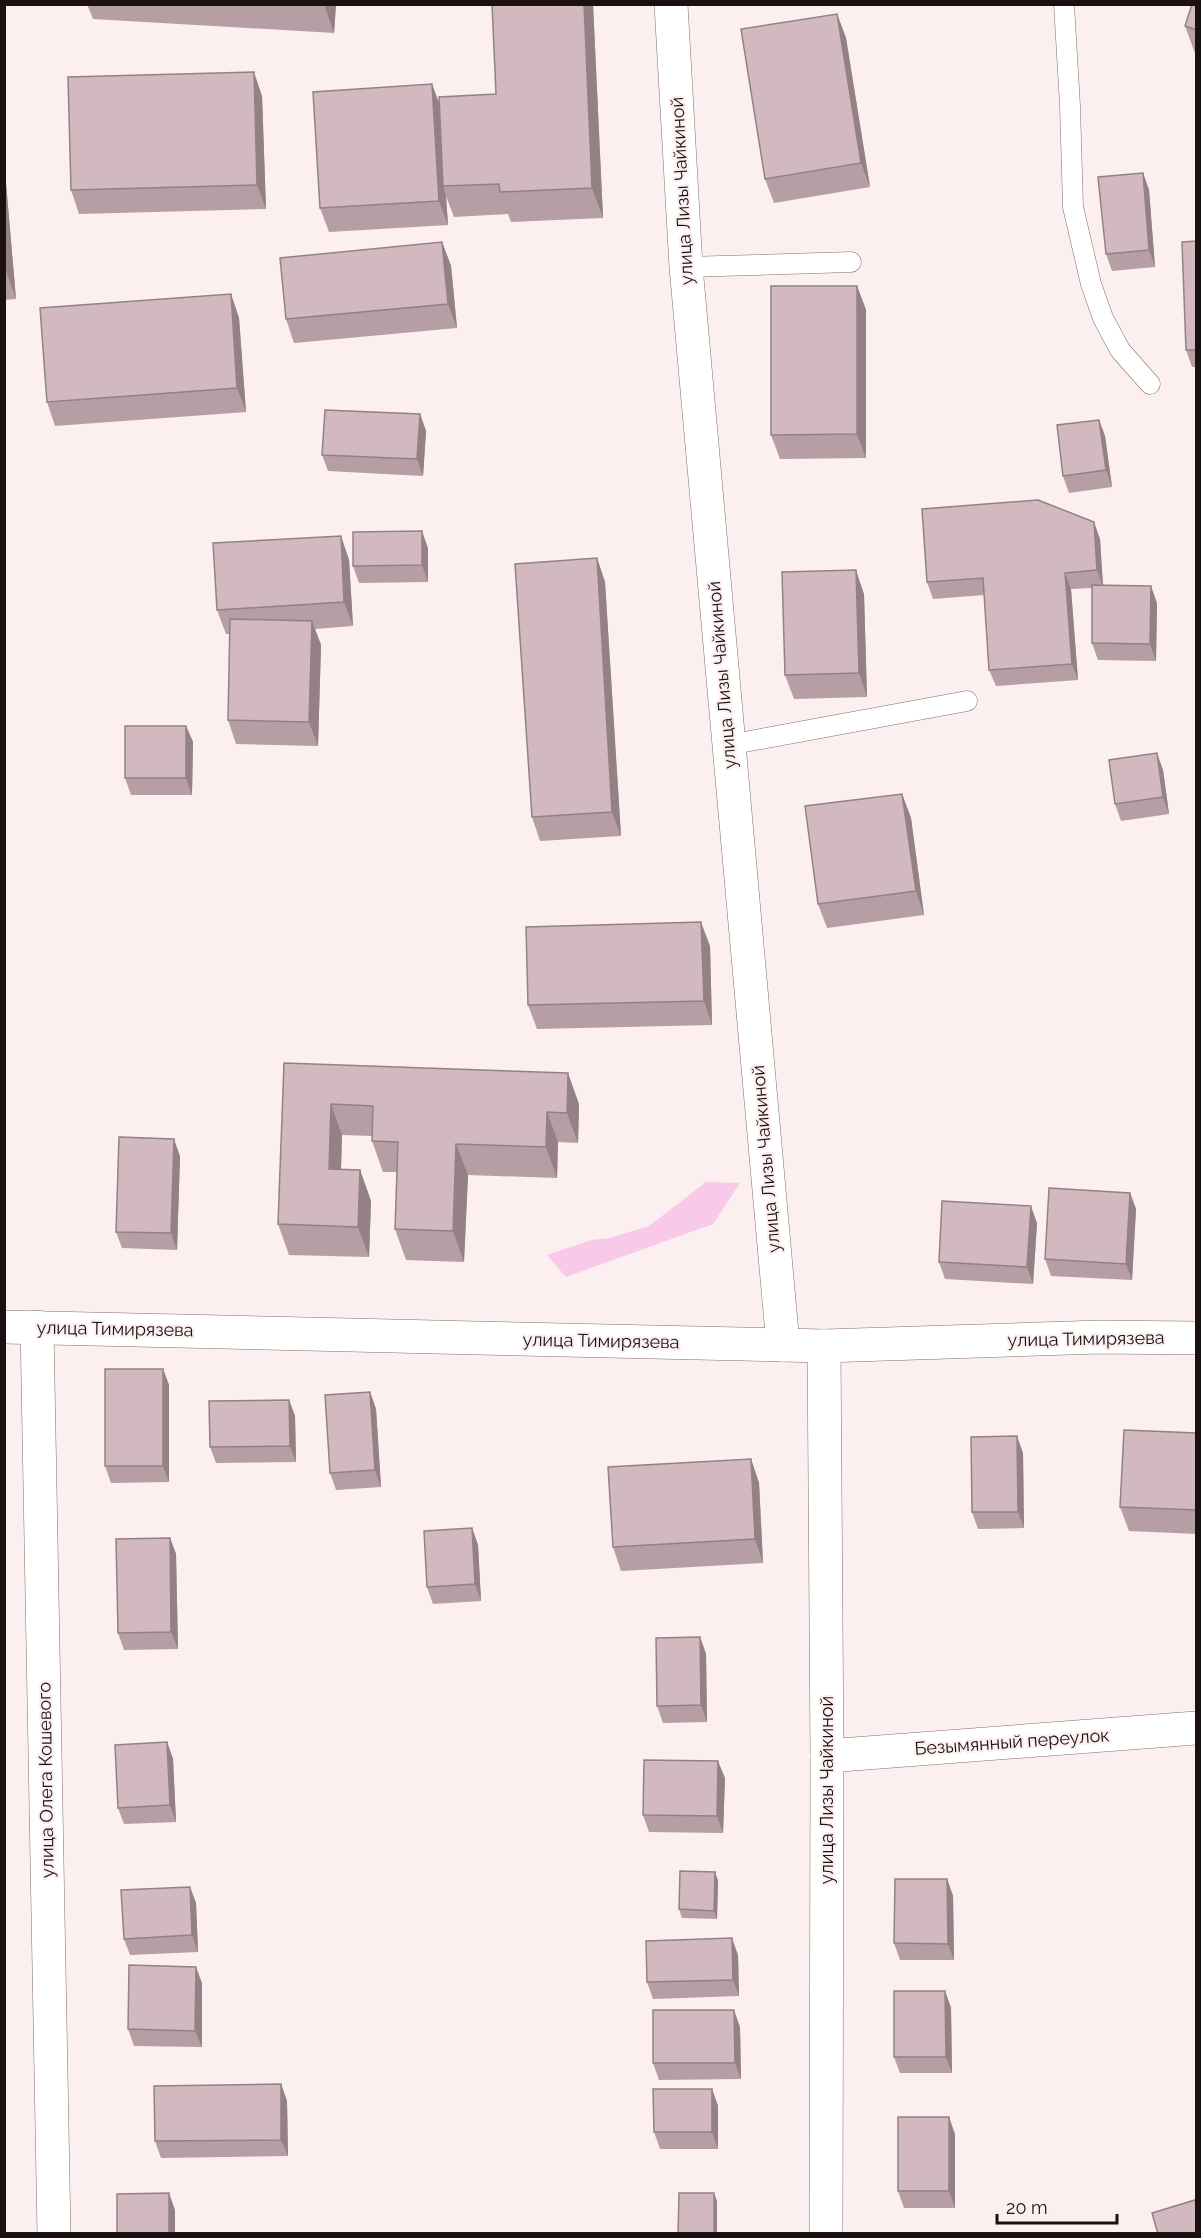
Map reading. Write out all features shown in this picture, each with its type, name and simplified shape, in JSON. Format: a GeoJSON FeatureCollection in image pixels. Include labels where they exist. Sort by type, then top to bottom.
{"type":"FeatureCollection","features":[{"type":"Feature","properties":{"kind":"street","name":"улица Лизы Чайкиной"},"geometry":{"type":"LineString","coordinates":[[671,4],[686,267],[783,1345]]}},
{"type":"Feature","properties":{"kind":"street","name":"улица Тимирязева"},"geometry":{"type":"LineString","coordinates":[[4,1327],[824,1346],[1100,1337],[1197,1338]]}},
{"type":"Feature","properties":{"kind":"street","name":"улица Олега Кошевого"},"geometry":{"type":"LineString","coordinates":[[37,1327],[54,2234]]}},
{"type":"Feature","properties":{"kind":"street","name":"улица Лизы Чайкиной"},"geometry":{"type":"LineString","coordinates":[[824,1346],[827,1756],[826,2234]]}},
{"type":"Feature","properties":{"kind":"street","name":"Безымянный переулок"},"geometry":{"type":"LineString","coordinates":[[827,1756],[1197,1728]]}},
{"type":"Feature","properties":{"kind":"lane"},"geometry":{"type":"LineString","coordinates":[[1064,4],[1074,207],[1088,273],[1107,326],[1120,350],[1150,384]]}},
{"type":"Feature","properties":{"kind":"lane"},"geometry":{"type":"LineString","coordinates":[[686,267],[851,262]]}},
{"type":"Feature","properties":{"kind":"lane"},"geometry":{"type":"LineString","coordinates":[[728,745],[967,701]]}},
{"type":"Feature","properties":{"kind":"shaded area"},"geometry":{"type":"Polygon","coordinates":[[[706,1182],[740,1183],[713,1224],[566,1277],[547,1255],[591,1240],[610,1238],[649,1226],[706,1182]]]}},
{"type":"Feature","properties":{"kind":"building"},"geometry":{"type":"Polygon","coordinates":[[[492,4],[584,4],[592,188],[500,192],[499,184],[443,186],[439,97],[496,94],[492,4]]]}},
{"type":"Feature","properties":{"kind":"building"},"geometry":{"type":"Polygon","coordinates":[[[1192,4],[1197,4],[1197,30],[1185,26],[1192,4]]]}},
{"type":"Feature","properties":{"kind":"building"},"geometry":{"type":"Polygon","coordinates":[[[837,14],[861,163],[765,179],[741,29],[837,14]]]}},
{"type":"Feature","properties":{"kind":"building"},"geometry":{"type":"Polygon","coordinates":[[[254,72],[257,185],[71,190],[68,77],[254,72]]]}},
{"type":"Feature","properties":{"kind":"building"},"geometry":{"type":"Polygon","coordinates":[[[432,84],[439,201],[320,208],[313,92],[432,84]]]}},
{"type":"Feature","properties":{"kind":"building"},"geometry":{"type":"Polygon","coordinates":[[[1143,173],[1149,250],[1106,254],[1098,177],[1143,173]]]}},
{"type":"Feature","properties":{"kind":"building"},"geometry":{"type":"Polygon","coordinates":[[[1197,241],[1197,350],[1186,350],[1182,242],[1197,241]]]}},
{"type":"Feature","properties":{"kind":"building"},"geometry":{"type":"Polygon","coordinates":[[[442,242],[448,304],[286,319],[280,258],[442,242]]]}},
{"type":"Feature","properties":{"kind":"building"},"geometry":{"type":"Polygon","coordinates":[[[771,286],[857,286],[857,434],[771,435],[771,286]]]}},
{"type":"Feature","properties":{"kind":"building"},"geometry":{"type":"Polygon","coordinates":[[[231,294],[237,388],[47,402],[40,308],[231,294]]]}},
{"type":"Feature","properties":{"kind":"building"},"geometry":{"type":"Polygon","coordinates":[[[325,410],[420,414],[417,459],[322,455],[325,410]]]}},
{"type":"Feature","properties":{"kind":"building"},"geometry":{"type":"Polygon","coordinates":[[[1099,420],[1106,470],[1063,476],[1057,425],[1099,420]]]}},
{"type":"Feature","properties":{"kind":"building"},"geometry":{"type":"Polygon","coordinates":[[[1038,500],[1094,522],[1097,570],[1065,573],[1072,664],[989,670],[983,578],[927,582],[922,509],[1038,500]]]}},
{"type":"Feature","properties":{"kind":"building"},"geometry":{"type":"Polygon","coordinates":[[[422,531],[422,565],[353,566],[353,532],[422,531]]]}},
{"type":"Feature","properties":{"kind":"building"},"geometry":{"type":"Polygon","coordinates":[[[341,536],[344,602],[217,610],[213,543],[341,536]]]}},
{"type":"Feature","properties":{"kind":"building"},"geometry":{"type":"Polygon","coordinates":[[[597,558],[612,812],[532,817],[515,564],[597,558]]]}},
{"type":"Feature","properties":{"kind":"building"},"geometry":{"type":"Polygon","coordinates":[[[856,570],[859,673],[785,675],[782,572],[856,570]]]}},
{"type":"Feature","properties":{"kind":"building"},"geometry":{"type":"Polygon","coordinates":[[[1092,585],[1151,586],[1150,644],[1092,643],[1092,585]]]}},
{"type":"Feature","properties":{"kind":"building"},"geometry":{"type":"Polygon","coordinates":[[[230,619],[312,621],[309,722],[228,720],[230,619]]]}},
{"type":"Feature","properties":{"kind":"building"},"geometry":{"type":"Polygon","coordinates":[[[125,726],[186,726],[186,778],[125,778],[125,726]]]}},
{"type":"Feature","properties":{"kind":"building"},"geometry":{"type":"Polygon","coordinates":[[[1157,753],[1163,797],[1115,804],[1109,760],[1157,753]]]}},
{"type":"Feature","properties":{"kind":"building"},"geometry":{"type":"Polygon","coordinates":[[[902,794],[916,891],[818,904],[805,806],[902,794]]]}},
{"type":"Feature","properties":{"kind":"building"},"geometry":{"type":"Polygon","coordinates":[[[701,922],[704,1001],[528,1005],[526,927],[701,922]]]}},
{"type":"Feature","properties":{"kind":"building"},"geometry":{"type":"Polygon","coordinates":[[[284,1063],[568,1073],[567,1113],[547,1112],[546,1147],[456,1144],[453,1231],[395,1229],[398,1142],[372,1141],[373,1106],[331,1104],[329,1169],[360,1170],[358,1227],[278,1224],[284,1063]]]}},
{"type":"Feature","properties":{"kind":"building"},"geometry":{"type":"Polygon","coordinates":[[[119,1137],[174,1139],[171,1233],[116,1232],[119,1137]]]}},
{"type":"Feature","properties":{"kind":"building"},"geometry":{"type":"Polygon","coordinates":[[[1049,1188],[1130,1193],[1126,1264],[1045,1259],[1049,1188]]]}},
{"type":"Feature","properties":{"kind":"building"},"geometry":{"type":"Polygon","coordinates":[[[942,1201],[1031,1206],[1027,1267],[939,1262],[942,1201]]]}},
{"type":"Feature","properties":{"kind":"building"},"geometry":{"type":"Polygon","coordinates":[[[105,1369],[163,1369],[163,1466],[105,1466],[105,1369]]]}},
{"type":"Feature","properties":{"kind":"building"},"geometry":{"type":"Polygon","coordinates":[[[370,1392],[375,1470],[330,1473],[325,1395],[370,1392]]]}},
{"type":"Feature","properties":{"kind":"building"},"geometry":{"type":"Polygon","coordinates":[[[289,1400],[290,1446],[210,1447],[209,1401],[289,1400]]]}},
{"type":"Feature","properties":{"kind":"building"},"geometry":{"type":"Polygon","coordinates":[[[1124,1430],[1197,1433],[1197,1510],[1120,1507],[1124,1430]]]}},
{"type":"Feature","properties":{"kind":"building"},"geometry":{"type":"Polygon","coordinates":[[[1017,1436],[1018,1512],[972,1512],[971,1437],[1017,1436]]]}},
{"type":"Feature","properties":{"kind":"building"},"geometry":{"type":"Polygon","coordinates":[[[751,1459],[755,1539],[613,1547],[608,1467],[751,1459]]]}},
{"type":"Feature","properties":{"kind":"building"},"geometry":{"type":"Polygon","coordinates":[[[472,1528],[475,1584],[427,1587],[424,1531],[472,1528]]]}},
{"type":"Feature","properties":{"kind":"building"},"geometry":{"type":"Polygon","coordinates":[[[170,1538],[171,1632],[118,1633],[116,1539],[170,1538]]]}},
{"type":"Feature","properties":{"kind":"building"},"geometry":{"type":"Polygon","coordinates":[[[700,1637],[701,1705],[657,1706],[656,1638],[700,1637]]]}},
{"type":"Feature","properties":{"kind":"building"},"geometry":{"type":"Polygon","coordinates":[[[167,1742],[170,1805],[118,1808],[115,1745],[167,1742]]]}},
{"type":"Feature","properties":{"kind":"building"},"geometry":{"type":"Polygon","coordinates":[[[644,1760],[718,1761],[717,1816],[643,1815],[644,1760]]]}},
{"type":"Feature","properties":{"kind":"building"},"geometry":{"type":"Polygon","coordinates":[[[680,1871],[715,1872],[714,1911],[679,1909],[680,1871]]]}},
{"type":"Feature","properties":{"kind":"building"},"geometry":{"type":"Polygon","coordinates":[[[895,1879],[947,1879],[948,1944],[894,1943],[895,1879]]]}},
{"type":"Feature","properties":{"kind":"building"},"geometry":{"type":"Polygon","coordinates":[[[190,1887],[192,1935],[124,1939],[121,1890],[190,1887]]]}},
{"type":"Feature","properties":{"kind":"building"},"geometry":{"type":"Polygon","coordinates":[[[732,1938],[733,1980],[647,1982],[646,1941],[732,1938]]]}},
{"type":"Feature","properties":{"kind":"building"},"geometry":{"type":"Polygon","coordinates":[[[129,1965],[196,1967],[195,2031],[128,2029],[129,1965]]]}},
{"type":"Feature","properties":{"kind":"building"},"geometry":{"type":"Polygon","coordinates":[[[894,1991],[945,1991],[946,2057],[894,2057],[894,1991]]]}},
{"type":"Feature","properties":{"kind":"building"},"geometry":{"type":"Polygon","coordinates":[[[653,2010],[734,2010],[735,2063],[653,2063],[653,2010]]]}},
{"type":"Feature","properties":{"kind":"building"},"geometry":{"type":"Polygon","coordinates":[[[281,2084],[281,2140],[155,2141],[154,2086],[281,2084]]]}},
{"type":"Feature","properties":{"kind":"building"},"geometry":{"type":"Polygon","coordinates":[[[653,2089],[712,2089],[712,2132],[654,2132],[653,2089]]]}},
{"type":"Feature","properties":{"kind":"building"},"geometry":{"type":"Polygon","coordinates":[[[898,2117],[949,2117],[949,2191],[898,2191],[898,2117]]]}},
{"type":"Feature","properties":{"kind":"building"},"geometry":{"type":"Polygon","coordinates":[[[169,2193],[169,2234],[117,2234],[117,2194],[169,2193]]]}},
{"type":"Feature","properties":{"kind":"building"},"geometry":{"type":"Polygon","coordinates":[[[679,2193],[714,2193],[714,2234],[678,2234],[679,2193]]]}},
{"type":"Feature","properties":{"kind":"building"},"geometry":{"type":"Polygon","coordinates":[[[1195,2200],[1197,2203],[1197,2234],[1158,2234],[1152,2213],[1195,2200]]]}}]}
